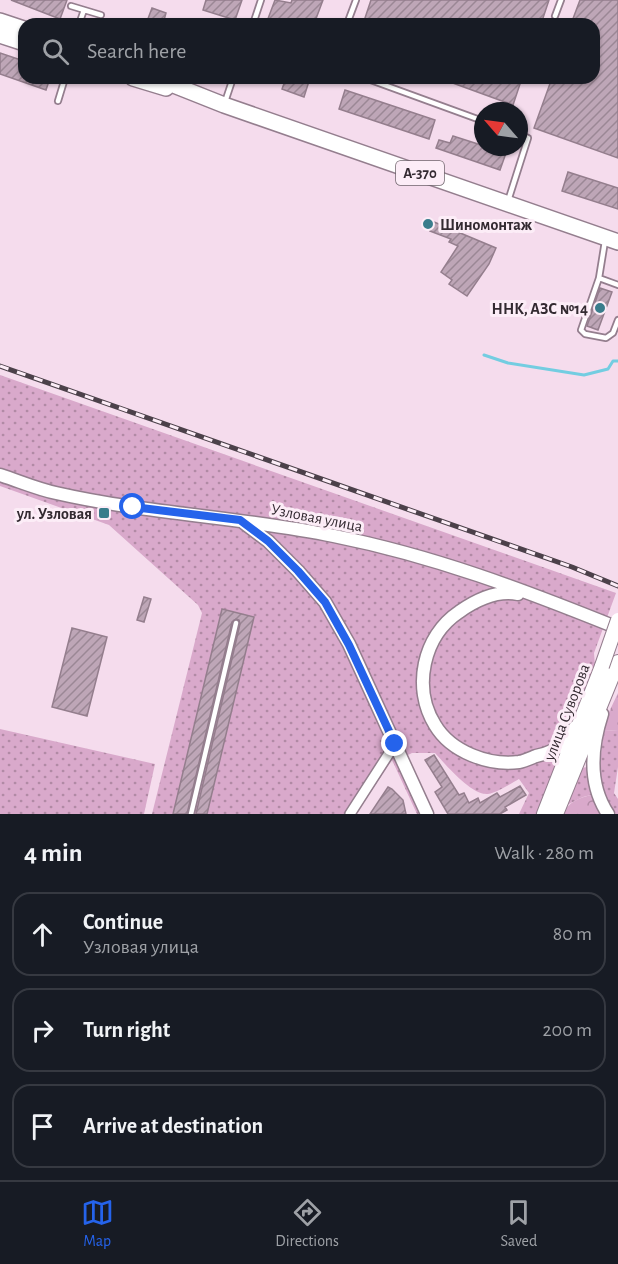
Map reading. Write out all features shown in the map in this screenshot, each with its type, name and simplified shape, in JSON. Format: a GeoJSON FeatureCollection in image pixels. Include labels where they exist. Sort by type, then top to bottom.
{"type":"FeatureCollection","features":[{"type":"Feature","properties":{"kind":"highway"},"geometry":{"type":"LineString","coordinates":[[0,21],[18,28]]}},
{"type":"Feature","properties":{"kind":"highway"},"geometry":{"type":"LineString","coordinates":[[0,35],[18,41]]}},
{"type":"Feature","properties":{"kind":"highway","name":"А-370"},"geometry":{"type":"LineString","coordinates":[[153,84],[224,105]]}},
{"type":"Feature","properties":{"kind":"highway","name":"А-370"},"geometry":{"type":"LineString","coordinates":[[171,84],[224,105],[614,241]]}},
{"type":"Feature","properties":{"kind":"main road","name":"улица Суворова"},"geometry":{"type":"LineString","coordinates":[[556,814],[611,666],[618,620]]}},
{"type":"Feature","properties":{"kind":"main road","name":"улица Суворова"},"geometry":{"type":"LineString","coordinates":[[544,814],[583,716],[611,666]]}},
{"type":"Feature","properties":{"kind":"street","name":"Узловая улица"},"geometry":{"type":"LineString","coordinates":[[0,476],[55,493],[133,507],[240,520],[334,536],[432,559],[552,601],[618,628]]}},
{"type":"Feature","properties":{"kind":"street"},"geometry":{"type":"LineString","coordinates":[[240,520],[268,541],[325,602],[349,645],[427,814]]}},
{"type":"Feature","properties":{"kind":"street"},"geometry":{"type":"LineString","coordinates":[[476,574],[485,583],[484,595],[446,620],[430,643],[423,672],[425,701],[435,725],[449,741],[470,755],[494,762],[519,762],[546,754],[564,743],[583,716]]}},
{"type":"Feature","properties":{"kind":"street"},"geometry":{"type":"LineString","coordinates":[[473,602],[506,592],[552,601]]}},
{"type":"Feature","properties":{"kind":"street"},"geometry":{"type":"LineString","coordinates":[[608,814],[600,802],[595,787],[593,762],[611,666]]}},
{"type":"Feature","properties":{"kind":"street"},"geometry":{"type":"LineString","coordinates":[[350,814],[395,744]]}},
{"type":"Feature","properties":{"kind":"lane"},"geometry":{"type":"LineString","coordinates":[[255,18],[261,0]]}},
{"type":"Feature","properties":{"kind":"lane"},"geometry":{"type":"LineString","coordinates":[[350,18],[356,0]]}},
{"type":"Feature","properties":{"kind":"lane"},"geometry":{"type":"LineString","coordinates":[[555,15],[561,0]]}},
{"type":"Feature","properties":{"kind":"lane"},"geometry":{"type":"LineString","coordinates":[[71,6],[101,15]]}},
{"type":"Feature","properties":{"kind":"lane"},"geometry":{"type":"LineString","coordinates":[[81,18],[84,10]]}},
{"type":"Feature","properties":{"kind":"lane"},"geometry":{"type":"LineString","coordinates":[[58,101],[63,84]]}},
{"type":"Feature","properties":{"kind":"lane"},"geometry":{"type":"LineString","coordinates":[[224,105],[231,84]]}},
{"type":"Feature","properties":{"kind":"lane"},"geometry":{"type":"LineString","coordinates":[[381,84],[474,118]]}},
{"type":"Feature","properties":{"kind":"lane"},"geometry":{"type":"LineString","coordinates":[[507,204],[522,156]]}},
{"type":"Feature","properties":{"kind":"lane"},"geometry":{"type":"LineString","coordinates":[[614,241],[581,330],[585,334],[606,339],[613,333],[618,320]]}},
{"type":"Feature","properties":{"kind":"lane"},"geometry":{"type":"LineString","coordinates":[[599,278],[618,285]]}},
{"type":"Feature","properties":{"kind":"lane"},"geometry":{"type":"LineString","coordinates":[[191,814],[236,623]]}},
{"type":"Feature","properties":{"kind":"green space"},"geometry":{"type":"Polygon","coordinates":[[[0,375],[616,593],[594,653],[595,666],[580,711],[566,732],[555,758],[559,763],[538,814],[519,814],[529,793],[519,779],[496,792],[482,793],[467,785],[435,753],[412,753],[402,758],[427,814],[417,814],[392,760],[356,814],[152,814],[202,613],[198,605],[109,525],[0,486],[0,375]]]}},
{"type":"Feature","properties":{"kind":"green space"},"geometry":{"type":"Polygon","coordinates":[[[618,693],[618,730],[604,731],[608,714],[618,693]]]}},
{"type":"Feature","properties":{"kind":"green space"},"geometry":{"type":"Polygon","coordinates":[[[0,729],[155,764],[144,814],[0,814],[0,729]]]}},
{"type":"Feature","properties":{"kind":"green space"},"geometry":{"type":"Polygon","coordinates":[[[618,730],[618,767],[614,793],[618,799],[618,814],[616,814],[604,794],[600,764],[604,731],[618,730]]]}},
{"type":"Feature","properties":{"kind":"green space"},"geometry":{"type":"Polygon","coordinates":[[[587,767],[591,795],[567,805],[582,768],[587,767]]]}},
{"type":"Feature","properties":{"kind":"green space"},"geometry":{"type":"Polygon","coordinates":[[[591,795],[600,814],[563,814],[574,801],[591,795]]]}},
{"type":"Feature","properties":{"kind":"building"},"geometry":{"type":"Polygon","coordinates":[[[11,0],[67,0],[60,18],[11,0]]]}},
{"type":"Feature","properties":{"kind":"building"},"geometry":{"type":"Polygon","coordinates":[[[206,0],[242,0],[236,18],[203,10],[206,0]]]}},
{"type":"Feature","properties":{"kind":"building"},"geometry":{"type":"Polygon","coordinates":[[[275,0],[291,3],[292,0],[323,0],[316,18],[268,18],[275,0]]]}},
{"type":"Feature","properties":{"kind":"building"},"geometry":{"type":"Polygon","coordinates":[[[371,0],[549,0],[543,18],[365,18],[371,0]]]}},
{"type":"Feature","properties":{"kind":"building"},"geometry":{"type":"Polygon","coordinates":[[[580,0],[618,0],[618,158],[534,128],[550,84],[600,84],[600,18],[573,18],[580,0]]]}},
{"type":"Feature","properties":{"kind":"building"},"geometry":{"type":"Polygon","coordinates":[[[152,8],[166,13],[165,18],[148,18],[152,8]]]}},
{"type":"Feature","properties":{"kind":"building"},"geometry":{"type":"Polygon","coordinates":[[[0,53],[18,59],[18,80],[0,74],[0,53]]]}},
{"type":"Feature","properties":{"kind":"building"},"geometry":{"type":"Polygon","coordinates":[[[29,84],[48,84],[46,90],[29,84]]]}},
{"type":"Feature","properties":{"kind":"building"},"geometry":{"type":"Polygon","coordinates":[[[284,84],[308,84],[304,97],[282,89],[284,84]]]}},
{"type":"Feature","properties":{"kind":"building"},"geometry":{"type":"Polygon","coordinates":[[[455,84],[520,84],[514,102],[505,102],[455,84]]]}},
{"type":"Feature","properties":{"kind":"building"},"geometry":{"type":"Polygon","coordinates":[[[345,90],[435,120],[429,139],[339,109],[345,90]]]}},
{"type":"Feature","properties":{"kind":"building"},"geometry":{"type":"Polygon","coordinates":[[[453,136],[474,143],[474,156],[505,156],[500,170],[436,148],[439,140],[450,143],[453,136]]]}},
{"type":"Feature","properties":{"kind":"building"},"geometry":{"type":"Polygon","coordinates":[[[568,172],[618,188],[618,209],[562,191],[568,172]]]}},
{"type":"Feature","properties":{"kind":"building"},"geometry":{"type":"Polygon","coordinates":[[[434,222],[496,248],[489,264],[467,296],[449,284],[452,280],[441,272],[458,246],[449,242],[451,239],[430,231],[434,222]]]}},
{"type":"Feature","properties":{"kind":"building"},"geometry":{"type":"Polygon","coordinates":[[[600,288],[612,292],[598,330],[587,326],[600,288]]]}},
{"type":"Feature","properties":{"kind":"building"},"geometry":{"type":"Polygon","coordinates":[[[144,597],[151,599],[144,622],[137,620],[144,597]]]}},
{"type":"Feature","properties":{"kind":"building"},"geometry":{"type":"Polygon","coordinates":[[[222,609],[254,617],[207,814],[196,814],[240,624],[236,619],[232,622],[187,814],[173,814],[222,609]]]}},
{"type":"Feature","properties":{"kind":"building"},"geometry":{"type":"Polygon","coordinates":[[[72,628],[107,637],[87,716],[52,707],[72,628]]]}},
{"type":"Feature","properties":{"kind":"building"},"geometry":{"type":"Polygon","coordinates":[[[434,755],[459,795],[464,793],[469,803],[478,798],[480,803],[497,793],[500,797],[520,786],[526,795],[505,807],[507,810],[500,814],[448,814],[435,792],[442,787],[425,760],[434,755]]]}},
{"type":"Feature","properties":{"kind":"building"},"geometry":{"type":"Polygon","coordinates":[[[388,787],[403,800],[406,814],[370,814],[388,787]]]}},
{"type":"Feature","properties":{"kind":"waterway"},"geometry":{"type":"LineString","coordinates":[[484,355],[508,363],[584,375],[608,369],[613,361],[618,361]]}},
{"type":"Feature","properties":{"kind":"railway"},"geometry":{"type":"LineString","coordinates":[[0,366],[572,567],[618,586]]}},
{"type":"Feature","properties":{"kind":"place","name":"Шиномонтаж"},"geometry":{"type":"Point","coordinates":[428,224]}},
{"type":"Feature","properties":{"kind":"place","name":"ННК, АЗС №14"},"geometry":{"type":"Point","coordinates":[600,308]}},
{"type":"Feature","properties":{"kind":"place","name":"ул. Узловая"},"geometry":{"type":"Point","coordinates":[104,513]}},
{"type":"Feature","properties":{"kind":"route"},"geometry":{"type":"LineString","coordinates":[[133,507],[240,520],[268,541],[325,602],[349,645],[395,744]]}}]}
